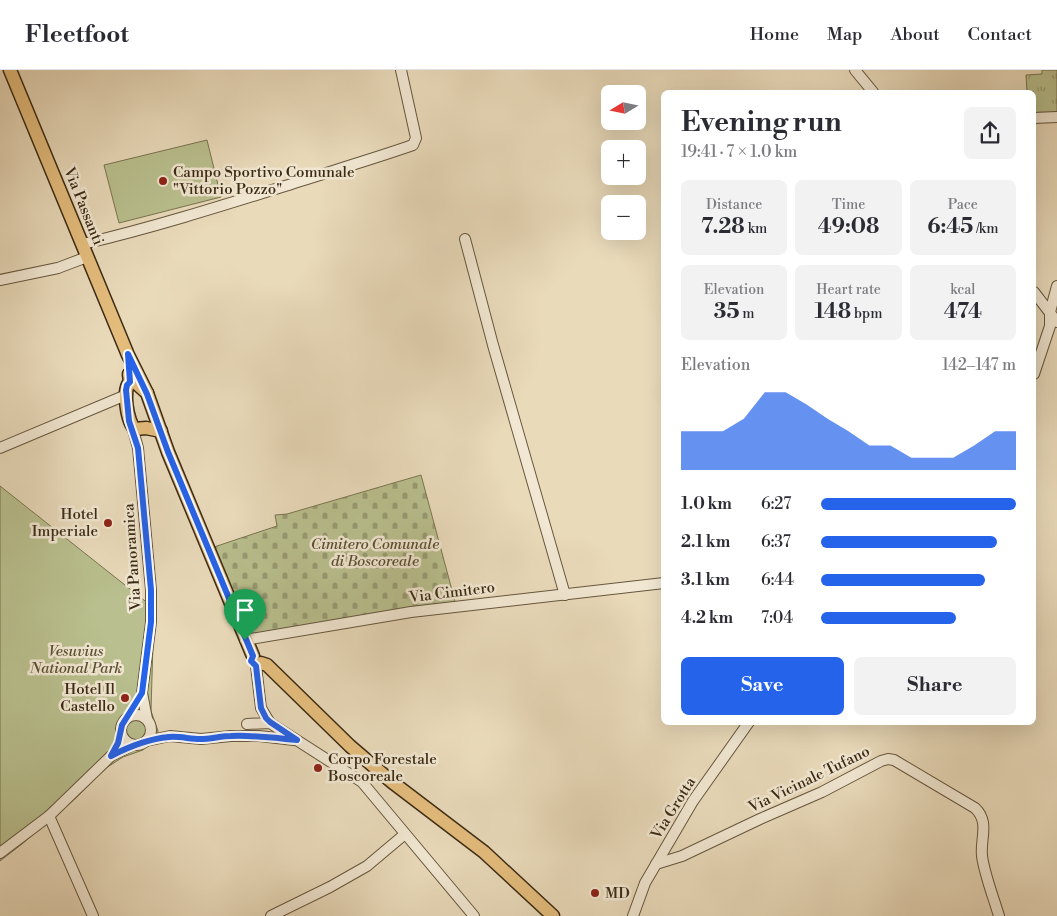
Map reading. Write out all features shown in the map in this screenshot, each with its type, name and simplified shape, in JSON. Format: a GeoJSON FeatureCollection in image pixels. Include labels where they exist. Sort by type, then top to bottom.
{"type":"FeatureCollection","features":[{"type":"Feature","properties":{"kind":"main road","name":"Via Passanti"},"geometry":{"type":"LineString","coordinates":[[10,70],[87,257],[149,400],[245,640],[257,662]]}},
{"type":"Feature","properties":{"kind":"main road","name":"Via Passanti"},"geometry":{"type":"LineString","coordinates":[[128,354],[130,382],[127,385],[126,395],[129,421],[140,428]]}},
{"type":"Feature","properties":{"kind":"main road"},"geometry":{"type":"LineString","coordinates":[[130,382],[136,383],[149,400],[151,420],[140,428]]}},
{"type":"Feature","properties":{"kind":"main road"},"geometry":{"type":"LineString","coordinates":[[140,428],[160,431]]}},
{"type":"Feature","properties":{"kind":"main road"},"geometry":{"type":"LineString","coordinates":[[257,662],[267,665],[350,746],[392,782],[484,852],[553,916]]}},
{"type":"Feature","properties":{"kind":"street"},"geometry":{"type":"LineString","coordinates":[[82,244],[217,207],[365,162],[413,145],[416,138],[401,70]]}},
{"type":"Feature","properties":{"kind":"street"},"geometry":{"type":"LineString","coordinates":[[855,70],[871,90]]}},
{"type":"Feature","properties":{"kind":"street"},"geometry":{"type":"LineString","coordinates":[[1036,118],[1057,117]]}},
{"type":"Feature","properties":{"kind":"street"},"geometry":{"type":"LineString","coordinates":[[465,239],[490,337],[564,595]]}},
{"type":"Feature","properties":{"kind":"street"},"geometry":{"type":"LineString","coordinates":[[0,280],[58,268],[87,257]]}},
{"type":"Feature","properties":{"kind":"street"},"geometry":{"type":"LineString","coordinates":[[1036,368],[1050,326],[1050,312],[1057,286]]}},
{"type":"Feature","properties":{"kind":"street"},"geometry":{"type":"LineString","coordinates":[[1036,294],[1057,322]]}},
{"type":"Feature","properties":{"kind":"street"},"geometry":{"type":"LineString","coordinates":[[0,448],[126,395]]}},
{"type":"Feature","properties":{"kind":"street","name":"Via Panoramica"},"geometry":{"type":"LineString","coordinates":[[140,428],[138,448],[151,590],[151,622],[142,693],[151,733],[146,741]]}},
{"type":"Feature","properties":{"kind":"street","name":"Via Cimitero"},"geometry":{"type":"LineString","coordinates":[[245,640],[411,612],[661,583]]}},
{"type":"Feature","properties":{"kind":"street","name":"Via Passanti"},"geometry":{"type":"LineString","coordinates":[[257,662],[261,708],[270,722]]}},
{"type":"Feature","properties":{"kind":"street","name":"Via Panoramica"},"geometry":{"type":"LineString","coordinates":[[111,756],[122,730],[122,725],[142,693]]}},
{"type":"Feature","properties":{"kind":"street"},"geometry":{"type":"LineString","coordinates":[[231,736],[261,708]]}},
{"type":"Feature","properties":{"kind":"street"},"geometry":{"type":"LineString","coordinates":[[128,717],[138,715],[170,736],[201,739],[259,736],[297,740]]}},
{"type":"Feature","properties":{"kind":"street"},"geometry":{"type":"LineString","coordinates":[[246,724],[270,722],[362,782],[474,916]]}},
{"type":"Feature","properties":{"kind":"street"},"geometry":{"type":"LineString","coordinates":[[259,736],[270,722]]}},
{"type":"Feature","properties":{"kind":"street","name":"Via Grotta"},"geometry":{"type":"LineString","coordinates":[[633,916],[645,883],[693,800],[747,725]]}},
{"type":"Feature","properties":{"kind":"street"},"geometry":{"type":"LineString","coordinates":[[122,730],[125,739],[133,745]]}},
{"type":"Feature","properties":{"kind":"street","name":"Via Panoramica"},"geometry":{"type":"LineString","coordinates":[[0,853],[49,816],[111,756],[133,745],[170,736]]}},
{"type":"Feature","properties":{"kind":"street","name":"Via Vicinale Tufano"},"geometry":{"type":"LineString","coordinates":[[656,864],[682,856],[822,792],[888,758],[976,808],[981,813],[984,831],[982,856],[999,916]]}},
{"type":"Feature","properties":{"kind":"street"},"geometry":{"type":"LineString","coordinates":[[49,816],[93,916]]}},
{"type":"Feature","properties":{"kind":"street"},"geometry":{"type":"LineString","coordinates":[[271,916],[330,887],[367,866],[405,834]]}},
{"type":"Feature","properties":{"kind":"green space"},"geometry":{"type":"Polygon","coordinates":[[[1042,70],[1057,70],[1057,115],[1036,115],[1036,90],[1027,90],[1026,75],[1042,74],[1042,70]]]}},
{"type":"Feature","properties":{"kind":"green space","name":"Campo Sportivo Comunale \"Vittorio Pozzo\""},"geometry":{"type":"Polygon","coordinates":[[[207,140],[221,197],[119,223],[104,165],[207,140]]]}},
{"type":"Feature","properties":{"kind":"green space","name":"Cimitero Comunale di Boscoreale"},"geometry":{"type":"Polygon","coordinates":[[[421,475],[456,605],[248,638],[211,548],[277,526],[275,515],[287,514],[421,475]]]}},
{"type":"Feature","properties":{"kind":"green space","name":"Vesuvius National Park"},"geometry":{"type":"Polygon","coordinates":[[[0,486],[154,608],[151,711],[158,731],[156,739],[143,750],[123,757],[103,770],[77,797],[0,861],[0,486]]]}},
{"type":"Feature","properties":{"kind":"place","name":"Campo Sportivo Comunale \"Vittorio Pozzo\""},"geometry":{"type":"Point","coordinates":[163,181]}},
{"type":"Feature","properties":{"kind":"place","name":"Hotel Imperiale"},"geometry":{"type":"Point","coordinates":[108,523]}},
{"type":"Feature","properties":{"kind":"place","name":"Hotel Il Castello"},"geometry":{"type":"Point","coordinates":[125,698]}},
{"type":"Feature","properties":{"kind":"place","name":"Corpo Forestale Boscoreale"},"geometry":{"type":"Point","coordinates":[318,768]}},
{"type":"Feature","properties":{"kind":"place","name":"MD"},"geometry":{"type":"Point","coordinates":[595,893]}},
{"type":"Feature","properties":{"kind":"route"},"geometry":{"type":"LineString","coordinates":[[128,354],[147,394],[168,452],[245,640],[253,656],[252,663],[256,666],[261,708],[266,718],[297,740],[259,736],[201,739],[170,736],[133,745],[111,756],[118,743],[122,725],[142,693],[151,622],[151,590],[138,448],[129,421],[126,390],[130,382],[128,354]]}}]}
